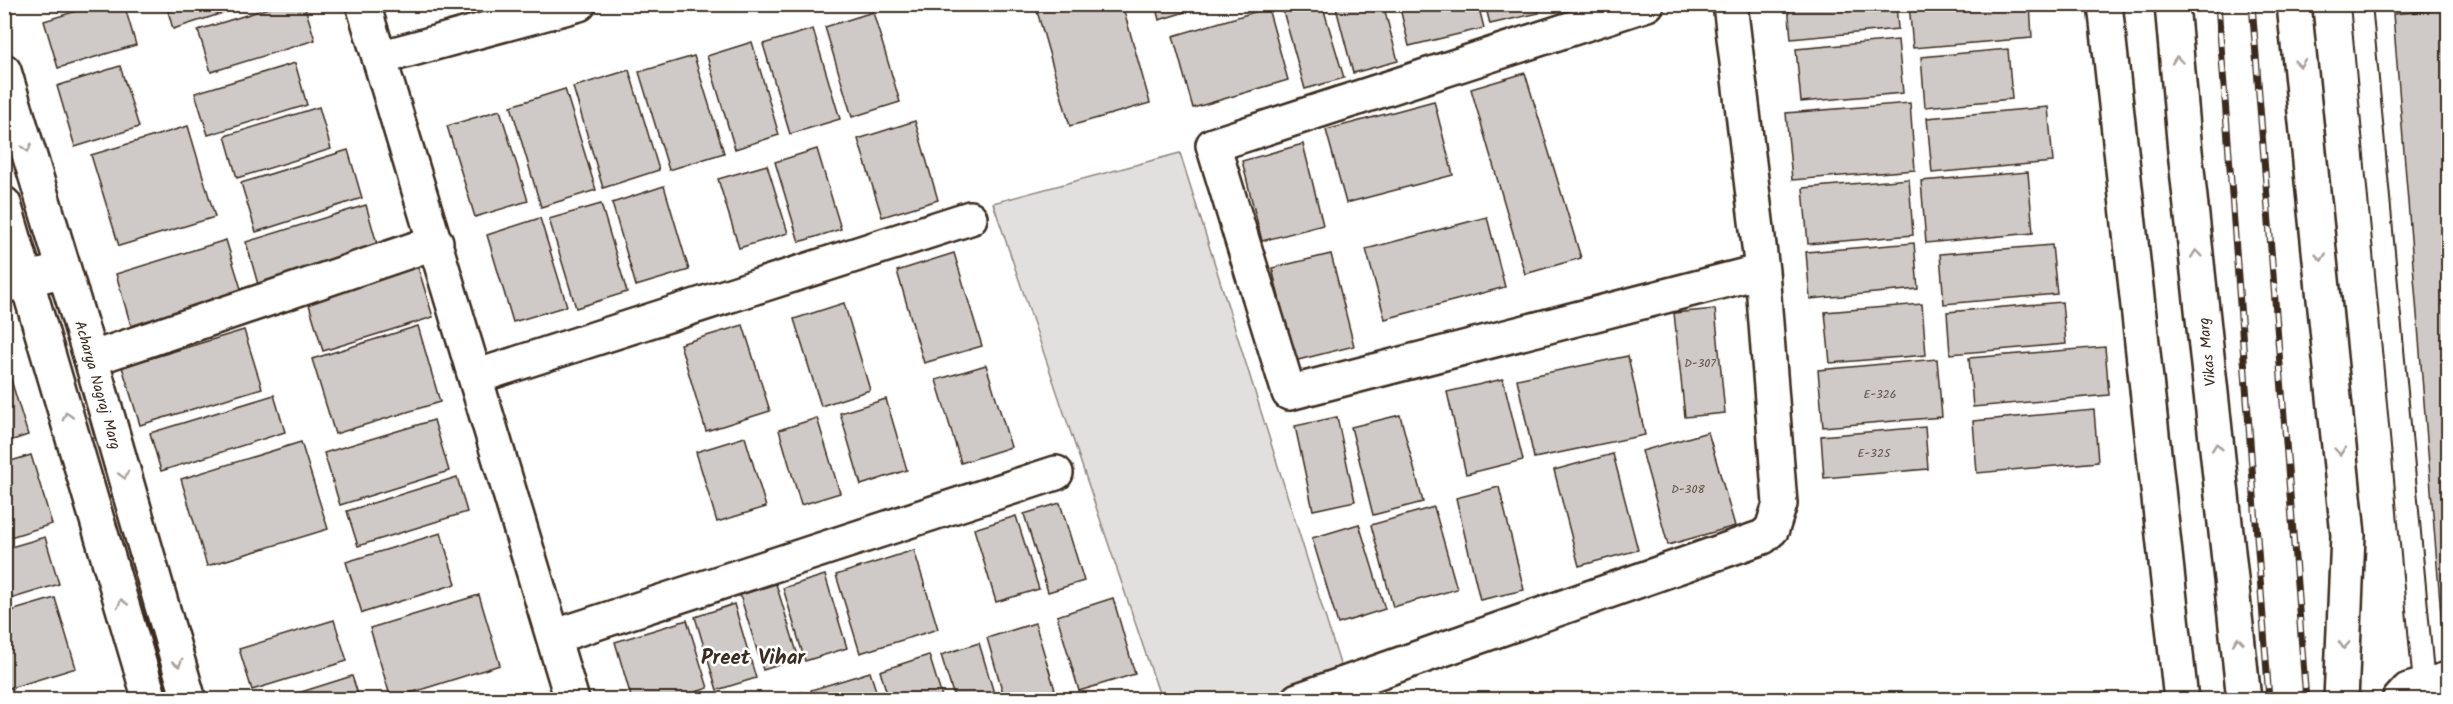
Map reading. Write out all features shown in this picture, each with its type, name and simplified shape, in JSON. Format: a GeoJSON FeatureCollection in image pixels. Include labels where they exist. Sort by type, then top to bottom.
{"type":"FeatureCollection","features":[{"type":"Feature","properties":{"kind":"street"},"geometry":{"type":"LineString","coordinates":[[363,4],[572,699]]}},
{"type":"Feature","properties":{"kind":"street"},"geometry":{"type":"LineString","coordinates":[[379,58],[579,4]]}},
{"type":"Feature","properties":{"kind":"street"},"geometry":{"type":"LineString","coordinates":[[1647,4],[1213,145],[1288,393],[1762,271]]}},
{"type":"Feature","properties":{"kind":"street"},"geometry":{"type":"LineString","coordinates":[[1298,699],[1763,537],[1772,529],[1780,504],[1762,271],[1730,4]]}},
{"type":"Feature","properties":{"kind":"street"},"geometry":{"type":"LineString","coordinates":[[2105,4],[2181,699]]}},
{"type":"Feature","properties":{"kind":"street","name":"Vikas Marg"},"geometry":{"type":"LineString","coordinates":[[2172,4],[2244,699]]}},
{"type":"Feature","properties":{"kind":"street"},"geometry":{"type":"LineString","coordinates":[[2294,4],[2348,535],[2341,699]]}},
{"type":"Feature","properties":{"kind":"street","name":"Acharya Nagraj Marg"},"geometry":{"type":"LineString","coordinates":[[4,71],[91,359],[189,699]]}},
{"type":"Feature","properties":{"kind":"street"},"geometry":{"type":"LineString","coordinates":[[4,204],[15,282],[150,699]]}},
{"type":"Feature","properties":{"kind":"street"},"geometry":{"type":"LineString","coordinates":[[475,377],[970,218]]}},
{"type":"Feature","properties":{"kind":"street"},"geometry":{"type":"LineString","coordinates":[[91,359],[436,242]]}},
{"type":"Feature","properties":{"kind":"street"},"geometry":{"type":"LineString","coordinates":[[15,282],[63,270]]}},
{"type":"Feature","properties":{"kind":"street"},"geometry":{"type":"LineString","coordinates":[[553,637],[1056,473]]}},
{"type":"Feature","properties":{"kind":"lane"},"geometry":{"type":"LineString","coordinates":[[2361,4],[2424,691]]}},
{"type":"Feature","properties":{"kind":"shaded area"},"geometry":{"type":"Polygon","coordinates":[[[1180,153],[1351,699],[1349,700],[1161,699],[993,203],[1180,153]]]}},
{"type":"Feature","properties":{"kind":"building"},"geometry":{"type":"Polygon","coordinates":[[[99,4],[124,4],[136,45],[58,68],[44,21],[99,4]]]}},
{"type":"Feature","properties":{"kind":"building"},"geometry":{"type":"Polygon","coordinates":[[[166,4],[251,4],[173,29],[166,4]]]}},
{"type":"Feature","properties":{"kind":"building"},"geometry":{"type":"Polygon","coordinates":[[[282,4],[304,4],[315,40],[211,72],[198,30],[282,4]]]}},
{"type":"Feature","properties":{"kind":"building"},"geometry":{"type":"Polygon","coordinates":[[[1035,4],[1122,4],[1150,103],[1070,126],[1035,4]]]}},
{"type":"Feature","properties":{"kind":"building"},"geometry":{"type":"Polygon","coordinates":[[[1155,4],[1211,4],[1159,20],[1155,4]]]}},
{"type":"Feature","properties":{"kind":"building"},"geometry":{"type":"Polygon","coordinates":[[[1281,4],[1322,4],[1344,78],[1305,89],[1281,4]]]}},
{"type":"Feature","properties":{"kind":"building"},"geometry":{"type":"Polygon","coordinates":[[[1335,4],[1383,4],[1398,61],[1353,73],[1335,4]]]}},
{"type":"Feature","properties":{"kind":"building"},"geometry":{"type":"Polygon","coordinates":[[[1399,4],[1478,4],[1484,28],[1409,46],[1399,4]]]}},
{"type":"Feature","properties":{"kind":"building"},"geometry":{"type":"Polygon","coordinates":[[[1485,4],[1537,4],[1539,13],[1490,24],[1485,4]]]}},
{"type":"Feature","properties":{"kind":"building"},"geometry":{"type":"Polygon","coordinates":[[[1788,4],[1896,4],[1898,29],[1791,39],[1788,4]]]}},
{"type":"Feature","properties":{"kind":"building"},"geometry":{"type":"Polygon","coordinates":[[[1909,4],[2030,4],[2032,38],[1913,48],[1909,4]]]}},
{"type":"Feature","properties":{"kind":"building"},"geometry":{"type":"Polygon","coordinates":[[[1268,8],[1288,80],[1193,108],[1173,36],[1268,8]]]}},
{"type":"Feature","properties":{"kind":"building"},"geometry":{"type":"Polygon","coordinates":[[[2448,9],[2448,645],[2444,652],[2393,14],[2448,9]]]}},
{"type":"Feature","properties":{"kind":"building"},"geometry":{"type":"Polygon","coordinates":[[[873,12],[900,102],[852,117],[825,27],[873,12]]]}},
{"type":"Feature","properties":{"kind":"building"},"geometry":{"type":"Polygon","coordinates":[[[813,29],[840,119],[790,134],[763,44],[813,29]]]}},
{"type":"Feature","properties":{"kind":"building"},"geometry":{"type":"Polygon","coordinates":[[[1898,40],[1903,93],[1801,102],[1796,49],[1898,40]]]}},
{"type":"Feature","properties":{"kind":"building"},"geometry":{"type":"Polygon","coordinates":[[[752,42],[779,135],[735,149],[707,56],[752,42]]]}},
{"type":"Feature","properties":{"kind":"building"},"geometry":{"type":"Polygon","coordinates":[[[2008,49],[2012,99],[1925,107],[1921,57],[2008,49]]]}},
{"type":"Feature","properties":{"kind":"building"},"geometry":{"type":"Polygon","coordinates":[[[694,56],[724,153],[669,170],[639,72],[694,56]]]}},
{"type":"Feature","properties":{"kind":"building"},"geometry":{"type":"Polygon","coordinates":[[[295,63],[307,105],[208,135],[195,93],[295,63]]]}},
{"type":"Feature","properties":{"kind":"building"},"geometry":{"type":"Polygon","coordinates":[[[120,66],[139,127],[75,147],[57,86],[120,66]]]}},
{"type":"Feature","properties":{"kind":"building"},"geometry":{"type":"Polygon","coordinates":[[[629,70],[659,170],[603,188],[573,87],[629,70]]]}},
{"type":"Feature","properties":{"kind":"building"},"geometry":{"type":"Polygon","coordinates":[[[1525,73],[1581,258],[1525,274],[1471,89],[1525,73]]]}},
{"type":"Feature","properties":{"kind":"building"},"geometry":{"type":"Polygon","coordinates":[[[565,89],[596,190],[541,207],[511,106],[565,89]]]}},
{"type":"Feature","properties":{"kind":"building"},"geometry":{"type":"Polygon","coordinates":[[[1434,101],[1453,175],[1346,203],[1326,130],[1434,101]]]}},
{"type":"Feature","properties":{"kind":"building"},"geometry":{"type":"Polygon","coordinates":[[[1910,103],[1915,170],[1792,180],[1786,113],[1910,103]]]}},
{"type":"Feature","properties":{"kind":"building"},"geometry":{"type":"Polygon","coordinates":[[[319,107],[331,149],[237,178],[225,136],[319,107]]]}},
{"type":"Feature","properties":{"kind":"building"},"geometry":{"type":"Polygon","coordinates":[[[2048,107],[2053,162],[1932,173],[1927,118],[2048,107]]]}},
{"type":"Feature","properties":{"kind":"building"},"geometry":{"type":"Polygon","coordinates":[[[500,110],[528,201],[475,217],[447,126],[500,110]]]}},
{"type":"Feature","properties":{"kind":"building"},"geometry":{"type":"Polygon","coordinates":[[[915,121],[938,200],[882,217],[858,139],[915,121]]]}},
{"type":"Feature","properties":{"kind":"building"},"geometry":{"type":"Polygon","coordinates":[[[188,126],[215,217],[119,246],[91,155],[188,126]]]}},
{"type":"Feature","properties":{"kind":"building"},"geometry":{"type":"Polygon","coordinates":[[[1303,144],[1323,225],[1262,241],[1242,161],[1303,144]]]}},
{"type":"Feature","properties":{"kind":"building"},"geometry":{"type":"Polygon","coordinates":[[[817,149],[841,229],[799,242],[775,162],[817,149]]]}},
{"type":"Feature","properties":{"kind":"building"},"geometry":{"type":"Polygon","coordinates":[[[348,150],[362,198],[256,232],[241,183],[348,150]]]}},
{"type":"Feature","properties":{"kind":"building"},"geometry":{"type":"Polygon","coordinates":[[[767,165],[788,233],[739,248],[718,179],[767,165]]]}},
{"type":"Feature","properties":{"kind":"building"},"geometry":{"type":"Polygon","coordinates":[[[2028,172],[2033,233],[1926,243],[1921,181],[2028,172]]]}},
{"type":"Feature","properties":{"kind":"building"},"geometry":{"type":"Polygon","coordinates":[[[1909,179],[1913,235],[1808,244],[1803,188],[1909,179]]]}},
{"type":"Feature","properties":{"kind":"building"},"geometry":{"type":"Polygon","coordinates":[[[664,186],[689,270],[636,286],[612,203],[664,186]]]}},
{"type":"Feature","properties":{"kind":"building"},"geometry":{"type":"Polygon","coordinates":[[[601,204],[627,292],[576,308],[549,219],[601,204]]]}},
{"type":"Feature","properties":{"kind":"building"},"geometry":{"type":"Polygon","coordinates":[[[366,205],[379,251],[259,288],[246,242],[366,205]]]}},
{"type":"Feature","properties":{"kind":"building"},"geometry":{"type":"Polygon","coordinates":[[[1487,217],[1505,287],[1385,319],[1366,249],[1487,217]]]}},
{"type":"Feature","properties":{"kind":"building"},"geometry":{"type":"Polygon","coordinates":[[[540,218],[567,306],[513,322],[487,235],[540,218]]]}},
{"type":"Feature","properties":{"kind":"building"},"geometry":{"type":"Polygon","coordinates":[[[226,240],[242,292],[131,326],[116,274],[226,240]]]}},
{"type":"Feature","properties":{"kind":"building"},"geometry":{"type":"Polygon","coordinates":[[[1914,243],[1918,289],[1810,299],[1806,252],[1914,243]]]}},
{"type":"Feature","properties":{"kind":"building"},"geometry":{"type":"Polygon","coordinates":[[[2052,245],[2057,294],[1944,304],[1940,254],[2052,245]]]}},
{"type":"Feature","properties":{"kind":"building"},"geometry":{"type":"Polygon","coordinates":[[[954,253],[982,346],[924,363],[897,271],[954,253]]]}},
{"type":"Feature","properties":{"kind":"building"},"geometry":{"type":"Polygon","coordinates":[[[1331,254],[1354,346],[1294,361],[1272,268],[1331,254]]]}},
{"type":"Feature","properties":{"kind":"building"},"geometry":{"type":"Polygon","coordinates":[[[417,264],[433,317],[323,351],[307,298],[417,264]]]}},
{"type":"Feature","properties":{"kind":"building"},"geometry":{"type":"Polygon","coordinates":[[[2062,302],[2066,344],[1950,354],[1947,312],[2062,302]]]}},
{"type":"Feature","properties":{"kind":"building"},"geometry":{"type":"Polygon","coordinates":[[[844,303],[870,390],[821,406],[794,319],[844,303]]]}},
{"type":"Feature","properties":{"kind":"building"},"geometry":{"type":"Polygon","coordinates":[[[1922,304],[1926,355],[1830,363],[1825,312],[1922,304]]]}},
{"type":"Feature","properties":{"kind":"building"},"geometry":{"type":"Polygon","coordinates":[[[1715,309],[1725,413],[1685,417],[1674,313],[1715,309]]]}},
{"type":"Feature","properties":{"kind":"building"},"geometry":{"type":"Polygon","coordinates":[[[743,325],[770,411],[706,431],[680,344],[743,325]]]}},
{"type":"Feature","properties":{"kind":"building"},"geometry":{"type":"Polygon","coordinates":[[[418,326],[440,402],[335,434],[312,359],[418,326]]]}},
{"type":"Feature","properties":{"kind":"building"},"geometry":{"type":"Polygon","coordinates":[[[244,330],[262,388],[140,425],[122,367],[244,330]]]}},
{"type":"Feature","properties":{"kind":"building"},"geometry":{"type":"Polygon","coordinates":[[[2105,347],[2109,395],[1973,407],[1969,358],[2105,347]]]}},
{"type":"Feature","properties":{"kind":"building"},"geometry":{"type":"Polygon","coordinates":[[[1628,356],[1645,435],[1534,458],[1517,379],[1628,356]]]}},
{"type":"Feature","properties":{"kind":"building"},"geometry":{"type":"Polygon","coordinates":[[[4,357],[28,435],[4,443],[4,357]]]}},
{"type":"Feature","properties":{"kind":"building"},"geometry":{"type":"Polygon","coordinates":[[[1937,359],[1942,417],[1823,427],[1818,370],[1937,359]]]}},
{"type":"Feature","properties":{"kind":"building"},"geometry":{"type":"Polygon","coordinates":[[[986,365],[1011,447],[961,463],[936,380],[986,365]]]}},
{"type":"Feature","properties":{"kind":"building"},"geometry":{"type":"Polygon","coordinates":[[[1503,379],[1523,460],[1466,474],[1447,392],[1503,379]]]}},
{"type":"Feature","properties":{"kind":"building"},"geometry":{"type":"Polygon","coordinates":[[[274,395],[285,432],[161,471],[150,433],[274,395]]]}},
{"type":"Feature","properties":{"kind":"building"},"geometry":{"type":"Polygon","coordinates":[[[886,399],[907,470],[861,485],[840,413],[886,399]]]}},
{"type":"Feature","properties":{"kind":"building"},"geometry":{"type":"Polygon","coordinates":[[[2094,410],[2098,462],[1977,473],[1973,421],[2094,410]]]}},
{"type":"Feature","properties":{"kind":"building"},"geometry":{"type":"Polygon","coordinates":[[[1400,415],[1423,502],[1373,515],[1351,427],[1400,415]]]}},
{"type":"Feature","properties":{"kind":"building"},"geometry":{"type":"Polygon","coordinates":[[[1337,417],[1355,501],[1313,510],[1295,426],[1337,417]]]}},
{"type":"Feature","properties":{"kind":"building"},"geometry":{"type":"Polygon","coordinates":[[[817,418],[840,493],[801,505],[779,430],[817,418]]]}},
{"type":"Feature","properties":{"kind":"building"},"geometry":{"type":"Polygon","coordinates":[[[434,420],[449,471],[340,505],[324,453],[434,420]]]}},
{"type":"Feature","properties":{"kind":"building"},"geometry":{"type":"Polygon","coordinates":[[[1925,427],[1928,469],[1824,478],[1821,436],[1925,427]]]}},
{"type":"Feature","properties":{"kind":"building"},"geometry":{"type":"Polygon","coordinates":[[[1708,432],[1735,526],[1668,545],[1642,451],[1708,432]]]}},
{"type":"Feature","properties":{"kind":"building"},"geometry":{"type":"Polygon","coordinates":[[[745,437],[766,507],[717,522],[696,452],[745,437]]]}},
{"type":"Feature","properties":{"kind":"building"},"geometry":{"type":"Polygon","coordinates":[[[301,442],[328,529],[207,566],[181,479],[301,442]]]}},
{"type":"Feature","properties":{"kind":"building"},"geometry":{"type":"Polygon","coordinates":[[[1613,454],[1638,550],[1579,566],[1554,470],[1613,454]]]}},
{"type":"Feature","properties":{"kind":"building"},"geometry":{"type":"Polygon","coordinates":[[[31,455],[52,524],[4,539],[4,463],[31,455]]]}},
{"type":"Feature","properties":{"kind":"building"},"geometry":{"type":"Polygon","coordinates":[[[457,477],[467,512],[358,546],[347,511],[457,477]]]}},
{"type":"Feature","properties":{"kind":"building"},"geometry":{"type":"Polygon","coordinates":[[[1499,487],[1524,590],[1480,600],[1456,498],[1499,487]]]}},
{"type":"Feature","properties":{"kind":"building"},"geometry":{"type":"Polygon","coordinates":[[[1060,503],[1084,581],[1048,592],[1024,514],[1060,503]]]}},
{"type":"Feature","properties":{"kind":"building"},"geometry":{"type":"Polygon","coordinates":[[[1434,507],[1457,589],[1393,607],[1371,525],[1434,507]]]}},
{"type":"Feature","properties":{"kind":"building"},"geometry":{"type":"Polygon","coordinates":[[[1016,516],[1039,589],[996,602],[974,529],[1016,516]]]}},
{"type":"Feature","properties":{"kind":"building"},"geometry":{"type":"Polygon","coordinates":[[[1359,524],[1385,609],[1338,624],[1312,538],[1359,524]]]}},
{"type":"Feature","properties":{"kind":"building"},"geometry":{"type":"Polygon","coordinates":[[[441,533],[456,584],[362,613],[346,562],[441,533]]]}},
{"type":"Feature","properties":{"kind":"building"},"geometry":{"type":"Polygon","coordinates":[[[45,537],[59,584],[4,601],[4,549],[45,537]]]}},
{"type":"Feature","properties":{"kind":"building"},"geometry":{"type":"Polygon","coordinates":[[[914,550],[938,629],[860,653],[836,575],[914,550]]]}},
{"type":"Feature","properties":{"kind":"building"},"geometry":{"type":"Polygon","coordinates":[[[825,575],[847,648],[805,661],[783,588],[825,575]]]}},
{"type":"Feature","properties":{"kind":"building"},"geometry":{"type":"Polygon","coordinates":[[[776,584],[799,659],[763,670],[740,595],[776,584]]]}},
{"type":"Feature","properties":{"kind":"building"},"geometry":{"type":"Polygon","coordinates":[[[479,595],[500,665],[391,699],[370,628],[479,595]]]}},
{"type":"Feature","properties":{"kind":"building"},"geometry":{"type":"Polygon","coordinates":[[[55,598],[76,668],[4,690],[4,613],[55,598]]]}},
{"type":"Feature","properties":{"kind":"building"},"geometry":{"type":"Polygon","coordinates":[[[1113,598],[1135,674],[1079,691],[1057,616],[1113,598]]]}},
{"type":"Feature","properties":{"kind":"building"},"geometry":{"type":"Polygon","coordinates":[[[734,604],[756,678],[717,690],[695,617],[734,604]]]}},
{"type":"Feature","properties":{"kind":"building"},"geometry":{"type":"Polygon","coordinates":[[[334,620],[347,661],[252,690],[239,649],[334,620]]]}},
{"type":"Feature","properties":{"kind":"building"},"geometry":{"type":"Polygon","coordinates":[[[687,620],[708,688],[672,700],[632,700],[615,642],[687,620]]]}},
{"type":"Feature","properties":{"kind":"building"},"geometry":{"type":"Polygon","coordinates":[[[1035,623],[1058,700],[1005,700],[987,638],[1035,623]]]}},
{"type":"Feature","properties":{"kind":"building"},"geometry":{"type":"Polygon","coordinates":[[[979,643],[996,700],[955,700],[941,655],[979,643]]]}},
{"type":"Feature","properties":{"kind":"building"},"geometry":{"type":"Polygon","coordinates":[[[929,655],[943,700],[889,700],[880,671],[929,655]]]}},
{"type":"Feature","properties":{"kind":"building"},"geometry":{"type":"Polygon","coordinates":[[[870,672],[879,700],[813,700],[811,690],[870,672]]]}},
{"type":"Feature","properties":{"kind":"building"},"geometry":{"type":"Polygon","coordinates":[[[352,676],[360,700],[276,700],[352,676]]]}},
{"type":"Feature","properties":{"kind":"building"},"geometry":{"type":"Polygon","coordinates":[[[480,691],[483,700],[454,700],[480,691]]]}},
{"type":"Feature","properties":{"kind":"building"},"geometry":{"type":"Polygon","coordinates":[[[802,692],[804,700],[777,700],[802,692]]]}},
{"type":"Feature","properties":{"kind":"railway"},"geometry":{"type":"LineString","coordinates":[[2218,4],[2269,700]]}},
{"type":"Feature","properties":{"kind":"railway"},"geometry":{"type":"LineString","coordinates":[[2252,4],[2306,700]]}},
{"type":"Feature","properties":{"kind":"district","name":"Preet Vihar"},"geometry":{"type":"Point","coordinates":[753,657]}}]}
